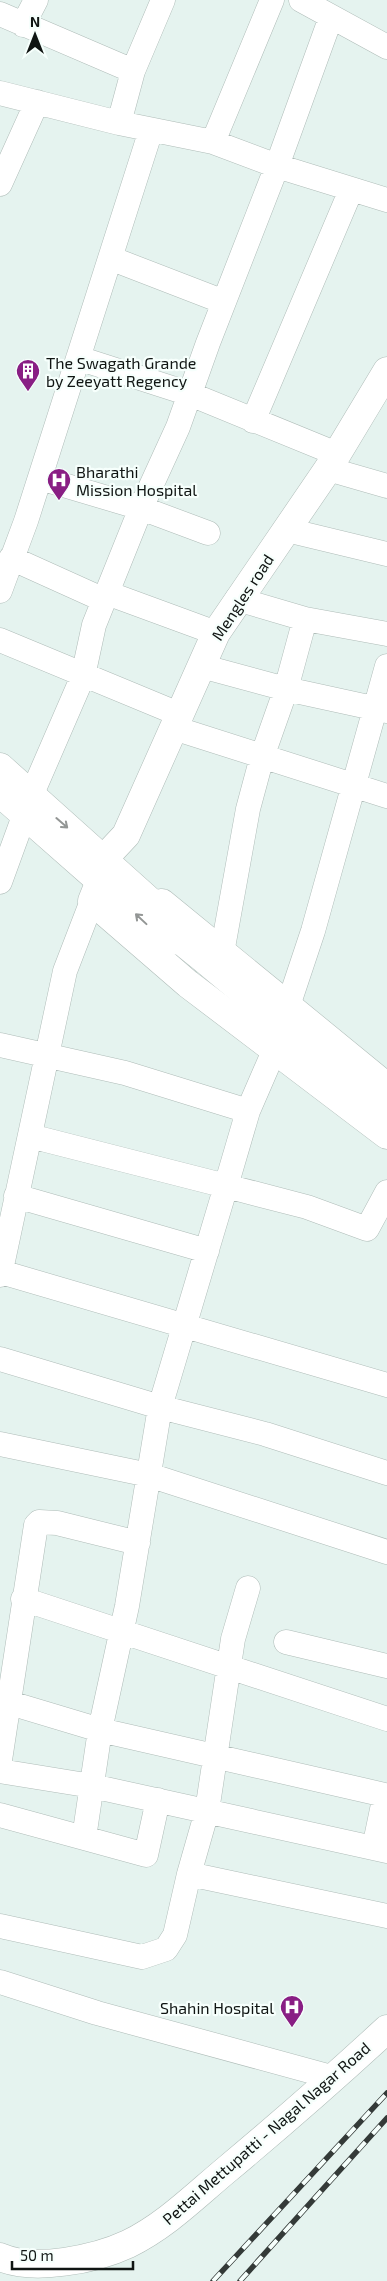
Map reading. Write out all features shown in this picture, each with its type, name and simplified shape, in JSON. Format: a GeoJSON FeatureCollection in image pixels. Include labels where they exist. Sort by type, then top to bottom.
{"type":"FeatureCollection","features":[{"type":"Feature","properties":{"kind":"main road","name":"Mengles road"},"geometry":{"type":"LineString","coordinates":[[102,873],[126,835],[178,722],[216,633],[287,530],[387,371]]}},
{"type":"Feature","properties":{"kind":"main road"},"geometry":{"type":"LineString","coordinates":[[0,767],[27,806],[102,873],[157,934],[182,942],[213,956],[288,1006],[387,1088]]}},
{"type":"Feature","properties":{"kind":"main road"},"geometry":{"type":"LineString","coordinates":[[0,793],[27,806]]}},
{"type":"Feature","properties":{"kind":"main road"},"geometry":{"type":"LineString","coordinates":[[102,873],[136,882],[213,956],[387,1112]]}},
{"type":"Feature","properties":{"kind":"main road"},"geometry":{"type":"LineString","coordinates":[[102,873],[188,984],[274,1051],[387,1134]]}},
{"type":"Feature","properties":{"kind":"main road","name":"Pettai Mettupatti - Nagal Nagar Road"},"geometry":{"type":"LineString","coordinates":[[8,2266],[70,2262],[94,2257],[129,2244],[163,2223],[335,2078],[387,2029]]}},
{"type":"Feature","properties":{"kind":"street"},"geometry":{"type":"LineString","coordinates":[[23,25],[36,0]]}},
{"type":"Feature","properties":{"kind":"street"},"geometry":{"type":"LineString","coordinates":[[119,124],[133,71],[163,0]]}},
{"type":"Feature","properties":{"kind":"street"},"geometry":{"type":"LineString","coordinates":[[213,142],[272,0]]}},
{"type":"Feature","properties":{"kind":"street"},"geometry":{"type":"LineString","coordinates":[[302,0],[387,47]]}},
{"type":"Feature","properties":{"kind":"street"},"geometry":{"type":"LineString","coordinates":[[0,14],[133,71]]}},
{"type":"Feature","properties":{"kind":"street"},"geometry":{"type":"LineString","coordinates":[[1,874],[27,806],[83,676],[94,625],[141,508],[178,427],[224,302],[278,166],[331,17]]}},
{"type":"Feature","properties":{"kind":"street"},"geometry":{"type":"LineString","coordinates":[[0,92],[119,124],[213,142],[278,166],[387,200]]}},
{"type":"Feature","properties":{"kind":"street"},"geometry":{"type":"LineString","coordinates":[[0,184],[37,102]]}},
{"type":"Feature","properties":{"kind":"street"},"geometry":{"type":"LineString","coordinates":[[0,591],[9,545],[40,478],[151,130]]}},
{"type":"Feature","properties":{"kind":"street"},"geometry":{"type":"LineString","coordinates":[[253,421],[351,190]]}},
{"type":"Feature","properties":{"kind":"street"},"geometry":{"type":"LineString","coordinates":[[110,258],[224,302]]}},
{"type":"Feature","properties":{"kind":"street"},"geometry":{"type":"LineString","coordinates":[[78,358],[190,394],[253,421],[332,461],[387,486]]}},
{"type":"Feature","properties":{"kind":"street"},"geometry":{"type":"LineString","coordinates":[[40,478],[141,508],[208,533]]}},
{"type":"Feature","properties":{"kind":"street"},"geometry":{"type":"LineString","coordinates":[[287,530],[387,554]]}},
{"type":"Feature","properties":{"kind":"street"},"geometry":{"type":"LineString","coordinates":[[9,545],[105,597],[216,633]]}},
{"type":"Feature","properties":{"kind":"street"},"geometry":{"type":"LineString","coordinates":[[238,599],[305,619],[387,634]]}},
{"type":"Feature","properties":{"kind":"street"},"geometry":{"type":"LineString","coordinates":[[213,956],[262,757],[286,689],[305,619]]}},
{"type":"Feature","properties":{"kind":"street"},"geometry":{"type":"LineString","coordinates":[[0,640],[83,676],[178,722],[262,757],[387,796]]}},
{"type":"Feature","properties":{"kind":"street"},"geometry":{"type":"LineString","coordinates":[[201,666],[286,689],[381,710]]}},
{"type":"Feature","properties":{"kind":"street"},"geometry":{"type":"LineString","coordinates":[[288,1006],[313,930],[353,786],[381,710],[387,666]]}},
{"type":"Feature","properties":{"kind":"street"},"geometry":{"type":"LineString","coordinates":[[102,873],[65,971],[0,1274],[387,1385]]}},
{"type":"Feature","properties":{"kind":"street"},"geometry":{"type":"LineString","coordinates":[[0,1045],[46,1057],[125,1073],[248,1111]]}},
{"type":"Feature","properties":{"kind":"street"},"geometry":{"type":"LineString","coordinates":[[84,1838],[100,1730],[138,1543],[160,1407],[248,1111],[274,1051]]}},
{"type":"Feature","properties":{"kind":"street"},"geometry":{"type":"LineString","coordinates":[[30,1136],[307,1207],[367,1229],[387,1192]]}},
{"type":"Feature","properties":{"kind":"street"},"geometry":{"type":"LineString","coordinates":[[16,1196],[206,1251]]}},
{"type":"Feature","properties":{"kind":"street"},"geometry":{"type":"LineString","coordinates":[[0,1359],[160,1407],[265,1434],[387,1473]]}},
{"type":"Feature","properties":{"kind":"street"},"geometry":{"type":"LineString","coordinates":[[0,1444],[149,1475],[387,1552]]}},
{"type":"Feature","properties":{"kind":"street"},"geometry":{"type":"LineString","coordinates":[[0,1760],[4,1701],[23,1600],[32,1537],[39,1522],[57,1523],[138,1543]]}},
{"type":"Feature","properties":{"kind":"street"},"geometry":{"type":"LineString","coordinates":[[0,1926],[142,1957],[155,1955],[166,1949],[174,1935],[207,1810],[228,1666],[248,1588]]}},
{"type":"Feature","properties":{"kind":"street"},"geometry":{"type":"LineString","coordinates":[[23,1600],[387,1719]]}},
{"type":"Feature","properties":{"kind":"street"},"geometry":{"type":"LineString","coordinates":[[286,1642],[387,1666]]}},
{"type":"Feature","properties":{"kind":"street"},"geometry":{"type":"LineString","coordinates":[[0,1771],[92,1786],[380,1849],[386,1793],[100,1730],[4,1701]]}},
{"type":"Feature","properties":{"kind":"street"},"geometry":{"type":"LineString","coordinates":[[0,1815],[146,1855],[158,1800]]}},
{"type":"Feature","properties":{"kind":"street"},"geometry":{"type":"LineString","coordinates":[[189,1874],[387,1916]]}},
{"type":"Feature","properties":{"kind":"street"},"geometry":{"type":"LineString","coordinates":[[0,1982],[97,2013],[335,2078]]}},
{"type":"Feature","properties":{"kind":"railway"},"geometry":{"type":"LineString","coordinates":[[213,2281],[387,2093]]}},
{"type":"Feature","properties":{"kind":"railway"},"geometry":{"type":"LineString","coordinates":[[240,2281],[387,2118]]}},
{"type":"Feature","properties":{"kind":"place","name":"The Swagath Grande by Zeeyatt Regency"},"geometry":{"type":"Point","coordinates":[28,392]}},
{"type":"Feature","properties":{"kind":"place","name":"Bharathi Mission Hospital"},"geometry":{"type":"Point","coordinates":[59,501]}},
{"type":"Feature","properties":{"kind":"place","name":"Shahin Hospital"},"geometry":{"type":"Point","coordinates":[292,2028]}}]}
